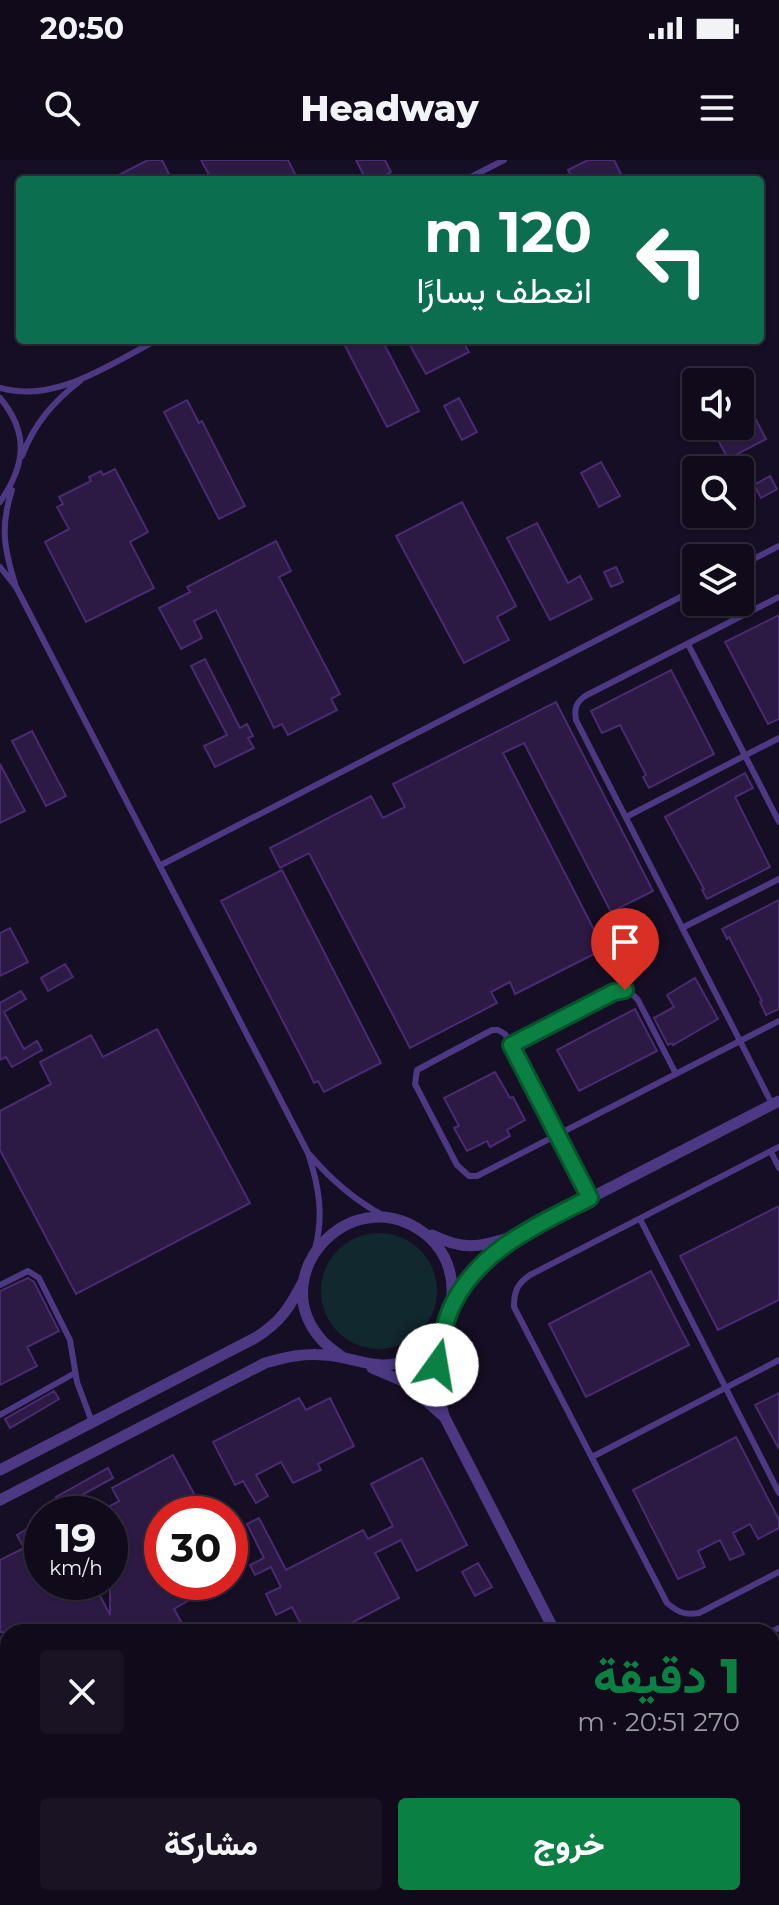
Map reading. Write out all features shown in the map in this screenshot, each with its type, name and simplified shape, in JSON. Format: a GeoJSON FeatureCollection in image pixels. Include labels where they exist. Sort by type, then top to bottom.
{"type":"FeatureCollection","features":[{"type":"Feature","properties":{"kind":"street"},"geometry":{"type":"LineString","coordinates":[[0,1470],[276,1325],[291,1305],[313,1253],[333,1232],[359,1219],[388,1217],[451,1245],[474,1247],[526,1231],[776,1102]]}},
{"type":"Feature","properties":{"kind":"street"},"geometry":{"type":"LineString","coordinates":[[419,1229],[435,1243],[447,1262],[452,1283],[452,1305],[441,1345],[436,1388],[444,1416],[551,1624]]}},
{"type":"Feature","properties":{"kind":"street"},"geometry":{"type":"LineString","coordinates":[[452,1305],[481,1266],[526,1231]]}},
{"type":"Feature","properties":{"kind":"street"},"geometry":{"type":"LineString","coordinates":[[304,1279],[306,1310],[320,1338],[344,1358]]}},
{"type":"Feature","properties":{"kind":"street"},"geometry":{"type":"LineString","coordinates":[[359,1363],[386,1366],[412,1358],[434,1342],[448,1319]]}},
{"type":"Feature","properties":{"kind":"street"},"geometry":{"type":"LineString","coordinates":[[0,1500],[265,1363],[295,1354],[344,1358],[405,1382],[444,1416]]}},
{"type":"Feature","properties":{"kind":"lane"},"geometry":{"type":"LineString","coordinates":[[473,176],[504,160]]}},
{"type":"Feature","properties":{"kind":"lane"},"geometry":{"type":"LineString","coordinates":[[0,388],[28,393],[54,388],[86,377],[149,344]]}},
{"type":"Feature","properties":{"kind":"lane"},"geometry":{"type":"LineString","coordinates":[[86,377],[59,397],[29,438],[3,528],[6,556],[16,587],[308,1153],[318,1183],[322,1217],[313,1253]]}},
{"type":"Feature","properties":{"kind":"lane"},"geometry":{"type":"LineString","coordinates":[[0,398],[10,410],[20,434],[21,458]]}},
{"type":"Feature","properties":{"kind":"lane"},"geometry":{"type":"LineString","coordinates":[[0,502],[15,481]]}},
{"type":"Feature","properties":{"kind":"lane"},"geometry":{"type":"LineString","coordinates":[[754,559],[779,546]]}},
{"type":"Feature","properties":{"kind":"lane"},"geometry":{"type":"LineString","coordinates":[[0,567],[16,587]]}},
{"type":"Feature","properties":{"kind":"lane"},"geometry":{"type":"LineString","coordinates":[[161,865],[682,596]]}},
{"type":"Feature","properties":{"kind":"lane"},"geometry":{"type":"LineString","coordinates":[[776,1102],[740,1041],[576,720],[577,703],[585,696],[779,597]]}},
{"type":"Feature","properties":{"kind":"lane"},"geometry":{"type":"LineString","coordinates":[[688,644],[779,822]]}},
{"type":"Feature","properties":{"kind":"lane"},"geometry":{"type":"LineString","coordinates":[[626,817],[779,738]]}},
{"type":"Feature","properties":{"kind":"lane"},"geometry":{"type":"LineString","coordinates":[[682,928],[779,879]]}},
{"type":"Feature","properties":{"kind":"lane"},"geometry":{"type":"LineString","coordinates":[[511,1045],[614,992],[625,990],[638,1000],[676,1074]]}},
{"type":"Feature","properties":{"kind":"lane"},"geometry":{"type":"LineString","coordinates":[[590,1198],[557,1135],[505,1034],[492,1030],[422,1066],[415,1076],[415,1084],[457,1165],[469,1176],[477,1176],[557,1135],[676,1074],[779,1021]]}},
{"type":"Feature","properties":{"kind":"lane"},"geometry":{"type":"LineString","coordinates":[[779,1147],[530,1275],[518,1283],[514,1294],[514,1307],[667,1603],[678,1612],[689,1615],[699,1613],[779,1572]]}},
{"type":"Feature","properties":{"kind":"lane"},"geometry":{"type":"LineString","coordinates":[[771,1152],[779,1168]]}},
{"type":"Feature","properties":{"kind":"lane"},"geometry":{"type":"LineString","coordinates":[[308,1153],[355,1200],[388,1217]]}},
{"type":"Feature","properties":{"kind":"lane"},"geometry":{"type":"LineString","coordinates":[[640,1219],[779,1493]]}},
{"type":"Feature","properties":{"kind":"lane"},"geometry":{"type":"LineString","coordinates":[[0,1285],[28,1271],[36,1274],[70,1340],[75,1373],[92,1422]]}},
{"type":"Feature","properties":{"kind":"lane"},"geometry":{"type":"LineString","coordinates":[[592,1457],[779,1360]]}},
{"type":"Feature","properties":{"kind":"lane"},"geometry":{"type":"LineString","coordinates":[[0,1415],[75,1373]]}},
{"type":"Feature","properties":{"kind":"green space"},"geometry":{"type":"Polygon","coordinates":[[[379,1233],[401,1238],[420,1250],[432,1269],[437,1291],[432,1313],[420,1332],[401,1344],[379,1349],[357,1344],[338,1332],[326,1313],[321,1291],[326,1269],[338,1250],[357,1238],[379,1233]]]}},
{"type":"Feature","properties":{"kind":"building"},"geometry":{"type":"Polygon","coordinates":[[[148,160],[162,160],[170,176],[117,176],[148,160]]]}},
{"type":"Feature","properties":{"kind":"building"},"geometry":{"type":"Polygon","coordinates":[[[201,160],[288,160],[296,176],[210,176],[201,160]]]}},
{"type":"Feature","properties":{"kind":"building"},"geometry":{"type":"Polygon","coordinates":[[[356,160],[385,160],[391,172],[384,176],[364,176],[356,160]]]}},
{"type":"Feature","properties":{"kind":"building"},"geometry":{"type":"Polygon","coordinates":[[[588,160],[614,160],[622,176],[571,176],[568,170],[588,160]]]}},
{"type":"Feature","properties":{"kind":"building"},"geometry":{"type":"Polygon","coordinates":[[[344,344],[384,344],[419,411],[387,427],[344,344]]]}},
{"type":"Feature","properties":{"kind":"building"},"geometry":{"type":"Polygon","coordinates":[[[409,344],[464,344],[469,352],[426,374],[409,344]]]}},
{"type":"Feature","properties":{"kind":"building"},"geometry":{"type":"Polygon","coordinates":[[[459,398],[477,432],[462,440],[444,406],[459,398]]]}},
{"type":"Feature","properties":{"kind":"building"},"geometry":{"type":"Polygon","coordinates":[[[187,400],[199,423],[202,421],[245,506],[219,519],[164,412],[187,400]]]}},
{"type":"Feature","properties":{"kind":"building"},"geometry":{"type":"Polygon","coordinates":[[[754,419],[766,439],[734,456],[726,456],[718,440],[754,440],[754,419]]]}},
{"type":"Feature","properties":{"kind":"building"},"geometry":{"type":"Polygon","coordinates":[[[601,462],[620,496],[599,507],[581,473],[601,462]]]}},
{"type":"Feature","properties":{"kind":"building"},"geometry":{"type":"Polygon","coordinates":[[[115,469],[148,532],[130,542],[154,588],[86,622],[45,542],[69,529],[57,507],[63,504],[59,497],[91,481],[89,477],[101,471],[103,475],[115,469]]]}},
{"type":"Feature","properties":{"kind":"building"},"geometry":{"type":"Polygon","coordinates":[[[770,476],[777,489],[761,498],[754,485],[770,476]]]}},
{"type":"Feature","properties":{"kind":"building"},"geometry":{"type":"Polygon","coordinates":[[[462,502],[516,606],[497,617],[509,640],[464,663],[396,536],[462,502]]]}},
{"type":"Feature","properties":{"kind":"building"},"geometry":{"type":"Polygon","coordinates":[[[537,523],[568,583],[580,576],[592,599],[550,620],[507,538],[537,523]]]}},
{"type":"Feature","properties":{"kind":"building"},"geometry":{"type":"Polygon","coordinates":[[[276,541],[291,571],[279,577],[340,694],[331,699],[337,710],[288,735],[282,724],[274,728],[216,610],[194,621],[202,638],[181,649],[159,608],[190,592],[187,587],[276,541]]]}},
{"type":"Feature","properties":{"kind":"building"},"geometry":{"type":"Polygon","coordinates":[[[616,567],[623,582],[611,587],[604,572],[616,567]]]}},
{"type":"Feature","properties":{"kind":"building"},"geometry":{"type":"Polygon","coordinates":[[[779,615],[779,719],[768,724],[725,642],[779,615]]]}},
{"type":"Feature","properties":{"kind":"building"},"geometry":{"type":"Polygon","coordinates":[[[205,659],[240,728],[247,724],[253,736],[248,738],[254,748],[215,767],[204,746],[227,735],[191,666],[205,659]]]}},
{"type":"Feature","properties":{"kind":"building"},"geometry":{"type":"Polygon","coordinates":[[[671,670],[714,754],[649,788],[643,777],[646,775],[620,725],[602,733],[591,711],[671,670]]]}},
{"type":"Feature","properties":{"kind":"building"},"geometry":{"type":"Polygon","coordinates":[[[556,702],[653,891],[611,912],[524,743],[503,753],[604,949],[515,994],[510,982],[491,992],[497,1003],[410,1048],[309,853],[280,868],[270,848],[371,796],[383,818],[405,807],[393,784],[556,702]]]}},
{"type":"Feature","properties":{"kind":"building"},"geometry":{"type":"Polygon","coordinates":[[[32,731],[66,796],[46,806],[12,741],[32,731]]]}},
{"type":"Feature","properties":{"kind":"building"},"geometry":{"type":"Polygon","coordinates":[[[0,764],[25,811],[0,823],[0,764]]]}},
{"type":"Feature","properties":{"kind":"building"},"geometry":{"type":"Polygon","coordinates":[[[745,773],[753,788],[735,797],[770,867],[707,899],[665,817],[745,773]]]}},
{"type":"Feature","properties":{"kind":"building"},"geometry":{"type":"Polygon","coordinates":[[[282,870],[381,1063],[324,1092],[318,1081],[314,1083],[221,901],[282,870]]]}},
{"type":"Feature","properties":{"kind":"building"},"geometry":{"type":"Polygon","coordinates":[[[779,900],[779,1009],[766,1015],[762,1001],[722,929],[779,900]]]}},
{"type":"Feature","properties":{"kind":"building"},"geometry":{"type":"Polygon","coordinates":[[[10,928],[28,962],[0,976],[0,933],[10,928]]]}},
{"type":"Feature","properties":{"kind":"building"},"geometry":{"type":"Polygon","coordinates":[[[65,964],[73,977],[48,991],[41,978],[65,964]]]}},
{"type":"Feature","properties":{"kind":"building"},"geometry":{"type":"Polygon","coordinates":[[[695,978],[718,1019],[668,1045],[654,1018],[674,1007],[667,995],[695,978]]]}},
{"type":"Feature","properties":{"kind":"building"},"geometry":{"type":"Polygon","coordinates":[[[21,991],[26,999],[4,1012],[24,1049],[37,1041],[42,1050],[12,1067],[6,1057],[0,1060],[0,1003],[21,991]]]}},
{"type":"Feature","properties":{"kind":"building"},"geometry":{"type":"Polygon","coordinates":[[[635,1009],[657,1051],[579,1091],[557,1050],[635,1009]]]}},
{"type":"Feature","properties":{"kind":"building"},"geometry":{"type":"Polygon","coordinates":[[[157,1029],[250,1203],[76,1294],[0,1150],[0,1111],[51,1084],[40,1062],[91,1035],[103,1057],[157,1029]]]}},
{"type":"Feature","properties":{"kind":"building"},"geometry":{"type":"Polygon","coordinates":[[[495,1072],[525,1120],[507,1130],[510,1136],[490,1147],[487,1141],[467,1151],[454,1128],[459,1126],[444,1098],[495,1072]]]}},
{"type":"Feature","properties":{"kind":"building"},"geometry":{"type":"Polygon","coordinates":[[[779,1206],[779,1300],[718,1330],[680,1256],[779,1206]]]}},
{"type":"Feature","properties":{"kind":"building"},"geometry":{"type":"Polygon","coordinates":[[[651,1271],[689,1345],[586,1397],[549,1324],[651,1271]]]}},
{"type":"Feature","properties":{"kind":"building"},"geometry":{"type":"Polygon","coordinates":[[[28,1278],[34,1282],[59,1331],[27,1347],[37,1366],[0,1385],[0,1291],[28,1278]]]}},
{"type":"Feature","properties":{"kind":"building"},"geometry":{"type":"Polygon","coordinates":[[[54,1391],[59,1399],[10,1428],[5,1419],[54,1391]]]}},
{"type":"Feature","properties":{"kind":"building"},"geometry":{"type":"Polygon","coordinates":[[[779,1393],[779,1449],[755,1405],[779,1393]]]}},
{"type":"Feature","properties":{"kind":"building"},"geometry":{"type":"Polygon","coordinates":[[[299,1398],[306,1410],[330,1398],[354,1446],[318,1464],[321,1470],[293,1483],[281,1462],[256,1475],[268,1496],[256,1503],[243,1481],[235,1485],[213,1442],[299,1398]]]}},
{"type":"Feature","properties":{"kind":"building"},"geometry":{"type":"Polygon","coordinates":[[[736,1437],[779,1520],[779,1528],[758,1539],[750,1524],[733,1533],[744,1554],[730,1560],[720,1540],[698,1551],[705,1567],[678,1579],[633,1490],[736,1437]]]}},
{"type":"Feature","properties":{"kind":"building"},"geometry":{"type":"Polygon","coordinates":[[[173,1455],[195,1496],[144,1496],[144,1600],[189,1600],[174,1609],[182,1624],[0,1624],[0,1560],[24,1548],[24,1600],[102,1600],[110,1615],[110,1600],[128,1600],[128,1496],[116,1496],[112,1488],[173,1455]]]}},
{"type":"Feature","properties":{"kind":"building"},"geometry":{"type":"Polygon","coordinates":[[[422,1458],[467,1545],[417,1571],[401,1540],[375,1553],[399,1598],[349,1624],[301,1624],[292,1607],[276,1615],[266,1594],[281,1587],[271,1567],[255,1575],[250,1565],[264,1558],[248,1526],[259,1518],[286,1570],[363,1530],[368,1539],[393,1526],[371,1484],[422,1458]]]}},
{"type":"Feature","properties":{"kind":"building"},"geometry":{"type":"Polygon","coordinates":[[[108,1468],[113,1478],[80,1496],[58,1496],[108,1468]]]}},
{"type":"Feature","properties":{"kind":"building"},"geometry":{"type":"Polygon","coordinates":[[[24,1531],[24,1548],[17,1535],[24,1531]]]}},
{"type":"Feature","properties":{"kind":"building"},"geometry":{"type":"Polygon","coordinates":[[[478,1563],[492,1587],[475,1596],[462,1572],[478,1563]]]}},
{"type":"Feature","properties":{"kind":"route"},"geometry":{"type":"LineString","coordinates":[[437,1365],[452,1305],[481,1266],[526,1231],[590,1198],[511,1045],[614,992],[625,990]]}}]}
